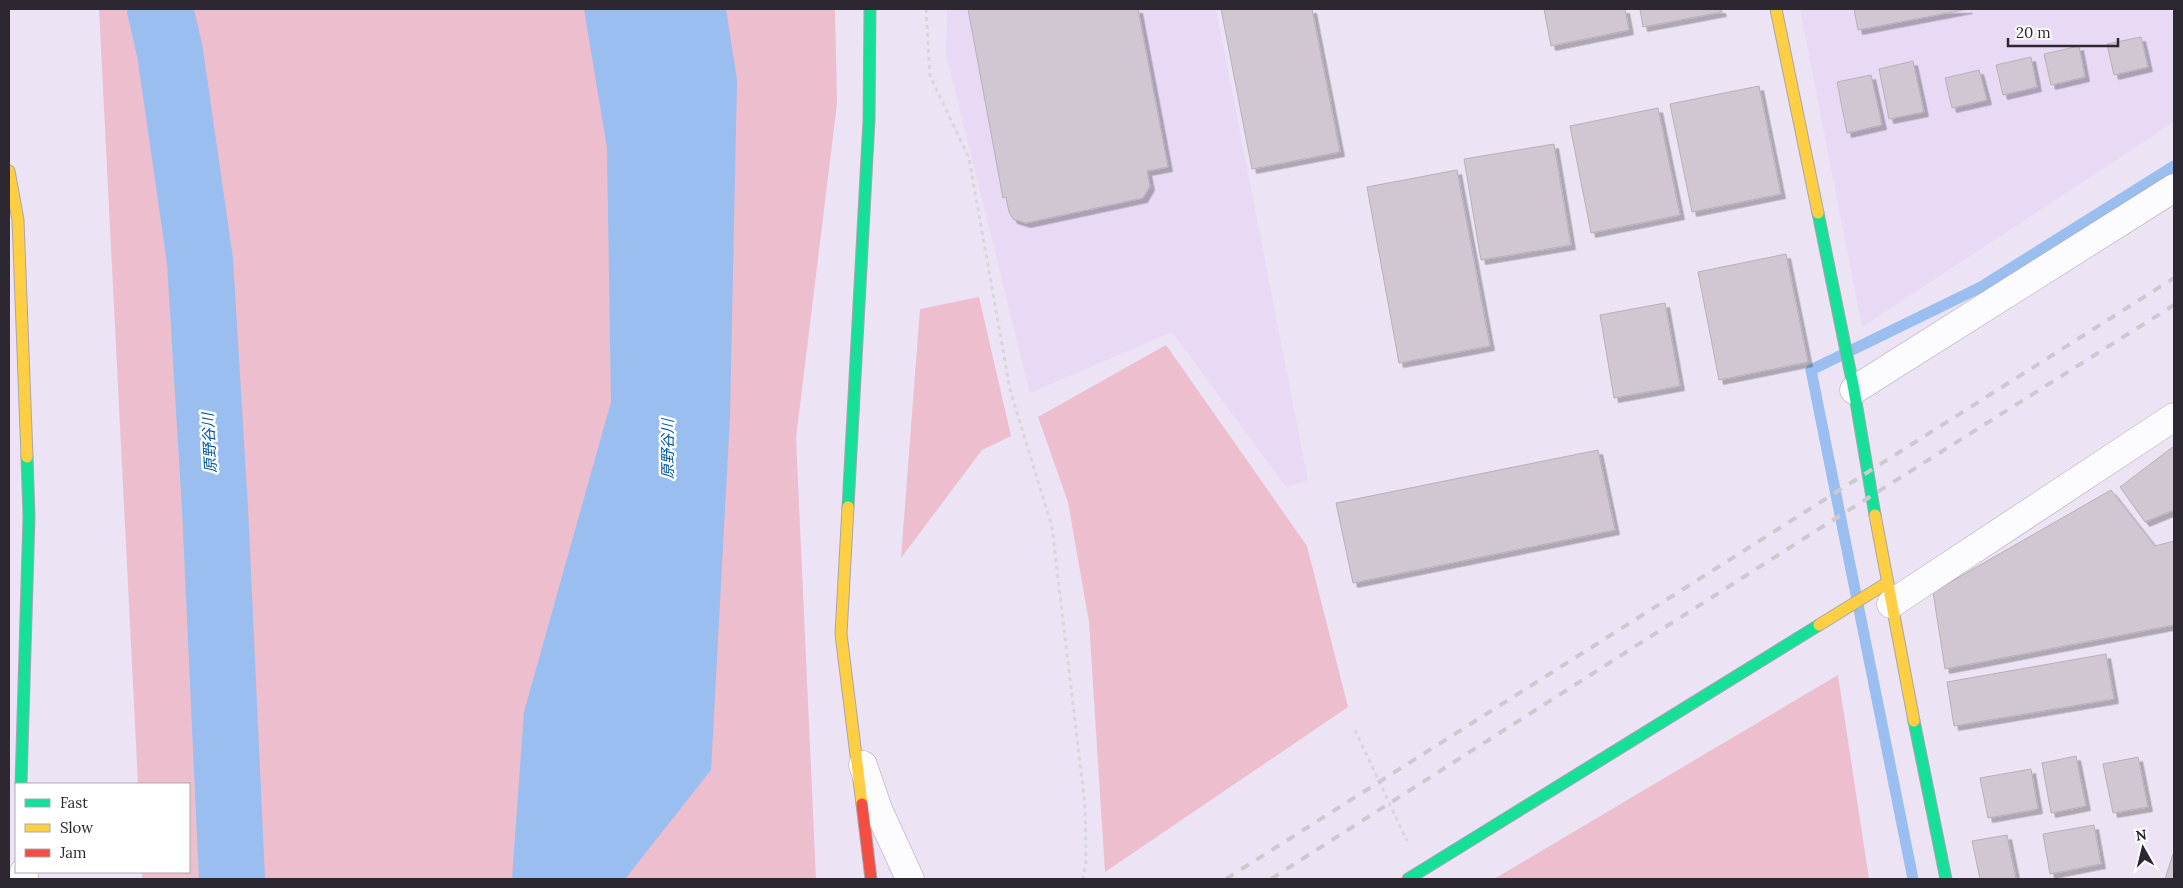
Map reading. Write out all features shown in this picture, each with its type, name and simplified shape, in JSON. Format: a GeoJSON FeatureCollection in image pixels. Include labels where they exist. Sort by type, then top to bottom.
{"type":"FeatureCollection","features":[{"type":"Feature","properties":{"kind":"street"},"geometry":{"type":"LineString","coordinates":[[870,9],[869,120],[841,634],[851,731],[871,879]]}},
{"type":"Feature","properties":{"kind":"street"},"geometry":{"type":"LineString","coordinates":[[1776,9],[1854,390],[1889,594],[1946,879]]}},
{"type":"Feature","properties":{"kind":"street"},"geometry":{"type":"LineString","coordinates":[[9,171],[18,220],[29,517],[21,783]]}},
{"type":"Feature","properties":{"kind":"street"},"geometry":{"type":"LineString","coordinates":[[1854,390],[2174,188]]}},
{"type":"Feature","properties":{"kind":"street"},"geometry":{"type":"LineString","coordinates":[[1408,879],[1889,594],[2174,417]]}},
{"type":"Feature","properties":{"kind":"street"},"geometry":{"type":"LineString","coordinates":[[851,731],[878,809],[910,879]]}},
{"type":"Feature","properties":{"kind":"path"},"geometry":{"type":"LineString","coordinates":[[926,9],[930,76],[969,158],[1010,390],[1052,526],[1085,806],[1086,862],[1083,879]]}},
{"type":"Feature","properties":{"kind":"path"},"geometry":{"type":"LineString","coordinates":[[1355,730],[1422,870]]}},
{"type":"Feature","properties":{"kind":"shaded area"},"geometry":{"type":"Polygon","coordinates":[[[99,9],[835,9],[837,104],[796,438],[816,879],[142,879],[142,873],[190,873],[190,783],[138,783],[99,9]]]}},
{"type":"Feature","properties":{"kind":"shaded area"},"geometry":{"type":"Polygon","coordinates":[[[947,9],[1216,9],[1308,481],[1286,487],[1172,332],[1030,393],[946,54],[947,9]]]}},
{"type":"Feature","properties":{"kind":"shaded area"},"geometry":{"type":"Polygon","coordinates":[[[1800,9],[2174,9],[2174,122],[1862,327],[1800,9]]]}},
{"type":"Feature","properties":{"kind":"shaded area"},"geometry":{"type":"Polygon","coordinates":[[[979,297],[1011,436],[982,450],[901,558],[920,309],[979,297]]]}},
{"type":"Feature","properties":{"kind":"shaded area"},"geometry":{"type":"Polygon","coordinates":[[[1166,345],[1307,546],[1348,707],[1105,872],[1089,622],[1068,502],[1038,417],[1166,345]]]}},
{"type":"Feature","properties":{"kind":"shaded area"},"geometry":{"type":"Polygon","coordinates":[[[1838,675],[1869,879],[1494,879],[1838,675]]]}},
{"type":"Feature","properties":{"kind":"water"},"geometry":{"type":"Polygon","coordinates":[[[584,9],[726,9],[737,80],[730,416],[711,770],[625,879],[512,879],[524,712],[611,402],[607,148],[584,9]]]}},
{"type":"Feature","properties":{"kind":"building"},"geometry":{"type":"Polygon","coordinates":[[[968,9],[1138,9],[1168,167],[1147,171],[1150,186],[1143,198],[1026,223],[1013,219],[1009,212],[1006,197],[1003,198],[968,9]]]}},
{"type":"Feature","properties":{"kind":"building"},"geometry":{"type":"Polygon","coordinates":[[[1221,9],[1312,9],[1340,152],[1252,169],[1221,9]]]}},
{"type":"Feature","properties":{"kind":"building"},"geometry":{"type":"Polygon","coordinates":[[[1544,9],[1625,9],[1629,30],[1551,46],[1544,9]]]}},
{"type":"Feature","properties":{"kind":"building"},"geometry":{"type":"Polygon","coordinates":[[[1640,9],[1721,9],[1722,12],[1643,27],[1640,9]]]}},
{"type":"Feature","properties":{"kind":"building"},"geometry":{"type":"Polygon","coordinates":[[[1854,9],[1968,9],[1858,30],[1854,9]]]}},
{"type":"Feature","properties":{"kind":"building"},"geometry":{"type":"Polygon","coordinates":[[[2141,37],[2148,67],[2114,75],[2107,44],[2141,37]]]}},
{"type":"Feature","properties":{"kind":"building"},"geometry":{"type":"Polygon","coordinates":[[[2079,46],[2085,77],[2051,85],[2044,54],[2079,46]]]}},
{"type":"Feature","properties":{"kind":"building"},"geometry":{"type":"Polygon","coordinates":[[[2031,57],[2037,87],[2003,95],[1996,65],[2031,57]]]}},
{"type":"Feature","properties":{"kind":"building"},"geometry":{"type":"Polygon","coordinates":[[[1913,61],[1924,112],[1889,119],[1879,69],[1913,61]]]}},
{"type":"Feature","properties":{"kind":"building"},"geometry":{"type":"Polygon","coordinates":[[[1979,70],[1987,100],[1952,108],[1945,78],[1979,70]]]}},
{"type":"Feature","properties":{"kind":"building"},"geometry":{"type":"Polygon","coordinates":[[[1871,75],[1882,125],[1847,133],[1837,82],[1871,75]]]}},
{"type":"Feature","properties":{"kind":"building"},"geometry":{"type":"Polygon","coordinates":[[[1759,86],[1781,194],[1692,212],[1670,104],[1759,86]]]}},
{"type":"Feature","properties":{"kind":"building"},"geometry":{"type":"Polygon","coordinates":[[[1658,108],[1680,215],[1591,233],[1570,126],[1658,108]]]}},
{"type":"Feature","properties":{"kind":"building"},"geometry":{"type":"Polygon","coordinates":[[[1554,144],[1571,245],[1481,260],[1464,159],[1554,144]]]}},
{"type":"Feature","properties":{"kind":"building"},"geometry":{"type":"Polygon","coordinates":[[[1457,170],[1490,346],[1399,363],[1367,187],[1457,170]]]}},
{"type":"Feature","properties":{"kind":"building"},"geometry":{"type":"Polygon","coordinates":[[[1786,254],[1808,362],[1719,380],[1698,272],[1786,254]]]}},
{"type":"Feature","properties":{"kind":"building"},"geometry":{"type":"Polygon","coordinates":[[[1665,303],[1680,386],[1614,398],[1600,315],[1665,303]]]}},
{"type":"Feature","properties":{"kind":"building"},"geometry":{"type":"Polygon","coordinates":[[[2174,446],[2174,510],[2145,522],[2120,487],[2174,446]]]}},
{"type":"Feature","properties":{"kind":"building"},"geometry":{"type":"Polygon","coordinates":[[[1598,450],[1615,530],[1353,583],[1336,503],[1598,450]]]}},
{"type":"Feature","properties":{"kind":"building"},"geometry":{"type":"Polygon","coordinates":[[[2111,490],[2155,546],[2174,541],[2174,625],[1945,669],[1933,592],[2111,490]]]}},
{"type":"Feature","properties":{"kind":"building"},"geometry":{"type":"Polygon","coordinates":[[[2106,654],[2114,699],[1954,726],[1947,682],[2106,654]]]}},
{"type":"Feature","properties":{"kind":"building"},"geometry":{"type":"Polygon","coordinates":[[[2076,756],[2086,806],[2051,813],[2042,763],[2076,756]]]}},
{"type":"Feature","properties":{"kind":"building"},"geometry":{"type":"Polygon","coordinates":[[[2138,757],[2148,807],[2113,813],[2103,764],[2138,757]]]}},
{"type":"Feature","properties":{"kind":"building"},"geometry":{"type":"Polygon","coordinates":[[[2031,769],[2038,809],[1988,818],[1980,778],[2031,769]]]}},
{"type":"Feature","properties":{"kind":"building"},"geometry":{"type":"Polygon","coordinates":[[[2094,825],[2101,864],[2050,874],[2043,834],[2094,825]]]}},
{"type":"Feature","properties":{"kind":"building"},"geometry":{"type":"Polygon","coordinates":[[[2007,835],[2016,879],[1980,879],[1972,841],[2007,835]]]}},
{"type":"Feature","properties":{"kind":"building"},"geometry":{"type":"Polygon","coordinates":[[[2173,854],[2174,879],[2165,879],[2173,854]]]}},
{"type":"Feature","properties":{"kind":"waterway","name":"原野谷川"},"geometry":{"type":"LineString","coordinates":[[160,9],[170,52],[200,261],[215,508],[232,879]]}},
{"type":"Feature","properties":{"kind":"waterway"},"geometry":{"type":"LineString","coordinates":[[1913,879],[1811,370],[1981,287],[2174,166]]}},
{"type":"Feature","properties":{"kind":"railway"},"geometry":{"type":"LineString","coordinates":[[1226,879],[2174,278]]}},
{"type":"Feature","properties":{"kind":"railway"},"geometry":{"type":"LineString","coordinates":[[1271,879],[2174,305]]}},
{"type":"Feature","properties":{"kind":"traffic: fast"},"geometry":{"type":"LineString","coordinates":[[848,507],[869,120],[870,9]]}},
{"type":"Feature","properties":{"kind":"traffic: fast"},"geometry":{"type":"LineString","coordinates":[[1818,213],[1854,390],[1875,515]]}},
{"type":"Feature","properties":{"kind":"traffic: fast"},"geometry":{"type":"LineString","coordinates":[[21,783],[29,517],[27,457]]}},
{"type":"Feature","properties":{"kind":"traffic: fast"},"geometry":{"type":"LineString","coordinates":[[1408,879],[1819,625]]}},
{"type":"Feature","properties":{"kind":"traffic: fast"},"geometry":{"type":"LineString","coordinates":[[1914,721],[1946,879]]}},
{"type":"Feature","properties":{"kind":"traffic: slow"},"geometry":{"type":"LineString","coordinates":[[1776,9],[1818,213]]}},
{"type":"Feature","properties":{"kind":"traffic: slow"},"geometry":{"type":"LineString","coordinates":[[9,171],[18,220],[27,457]]}},
{"type":"Feature","properties":{"kind":"traffic: slow"},"geometry":{"type":"LineString","coordinates":[[848,507],[841,634],[862,804]]}},
{"type":"Feature","properties":{"kind":"traffic: slow"},"geometry":{"type":"LineString","coordinates":[[1875,515],[1914,721]]}},
{"type":"Feature","properties":{"kind":"traffic: slow"},"geometry":{"type":"LineString","coordinates":[[1819,625],[1887,583]]}},
{"type":"Feature","properties":{"kind":"traffic: jam"},"geometry":{"type":"LineString","coordinates":[[862,804],[871,879]]}}]}
